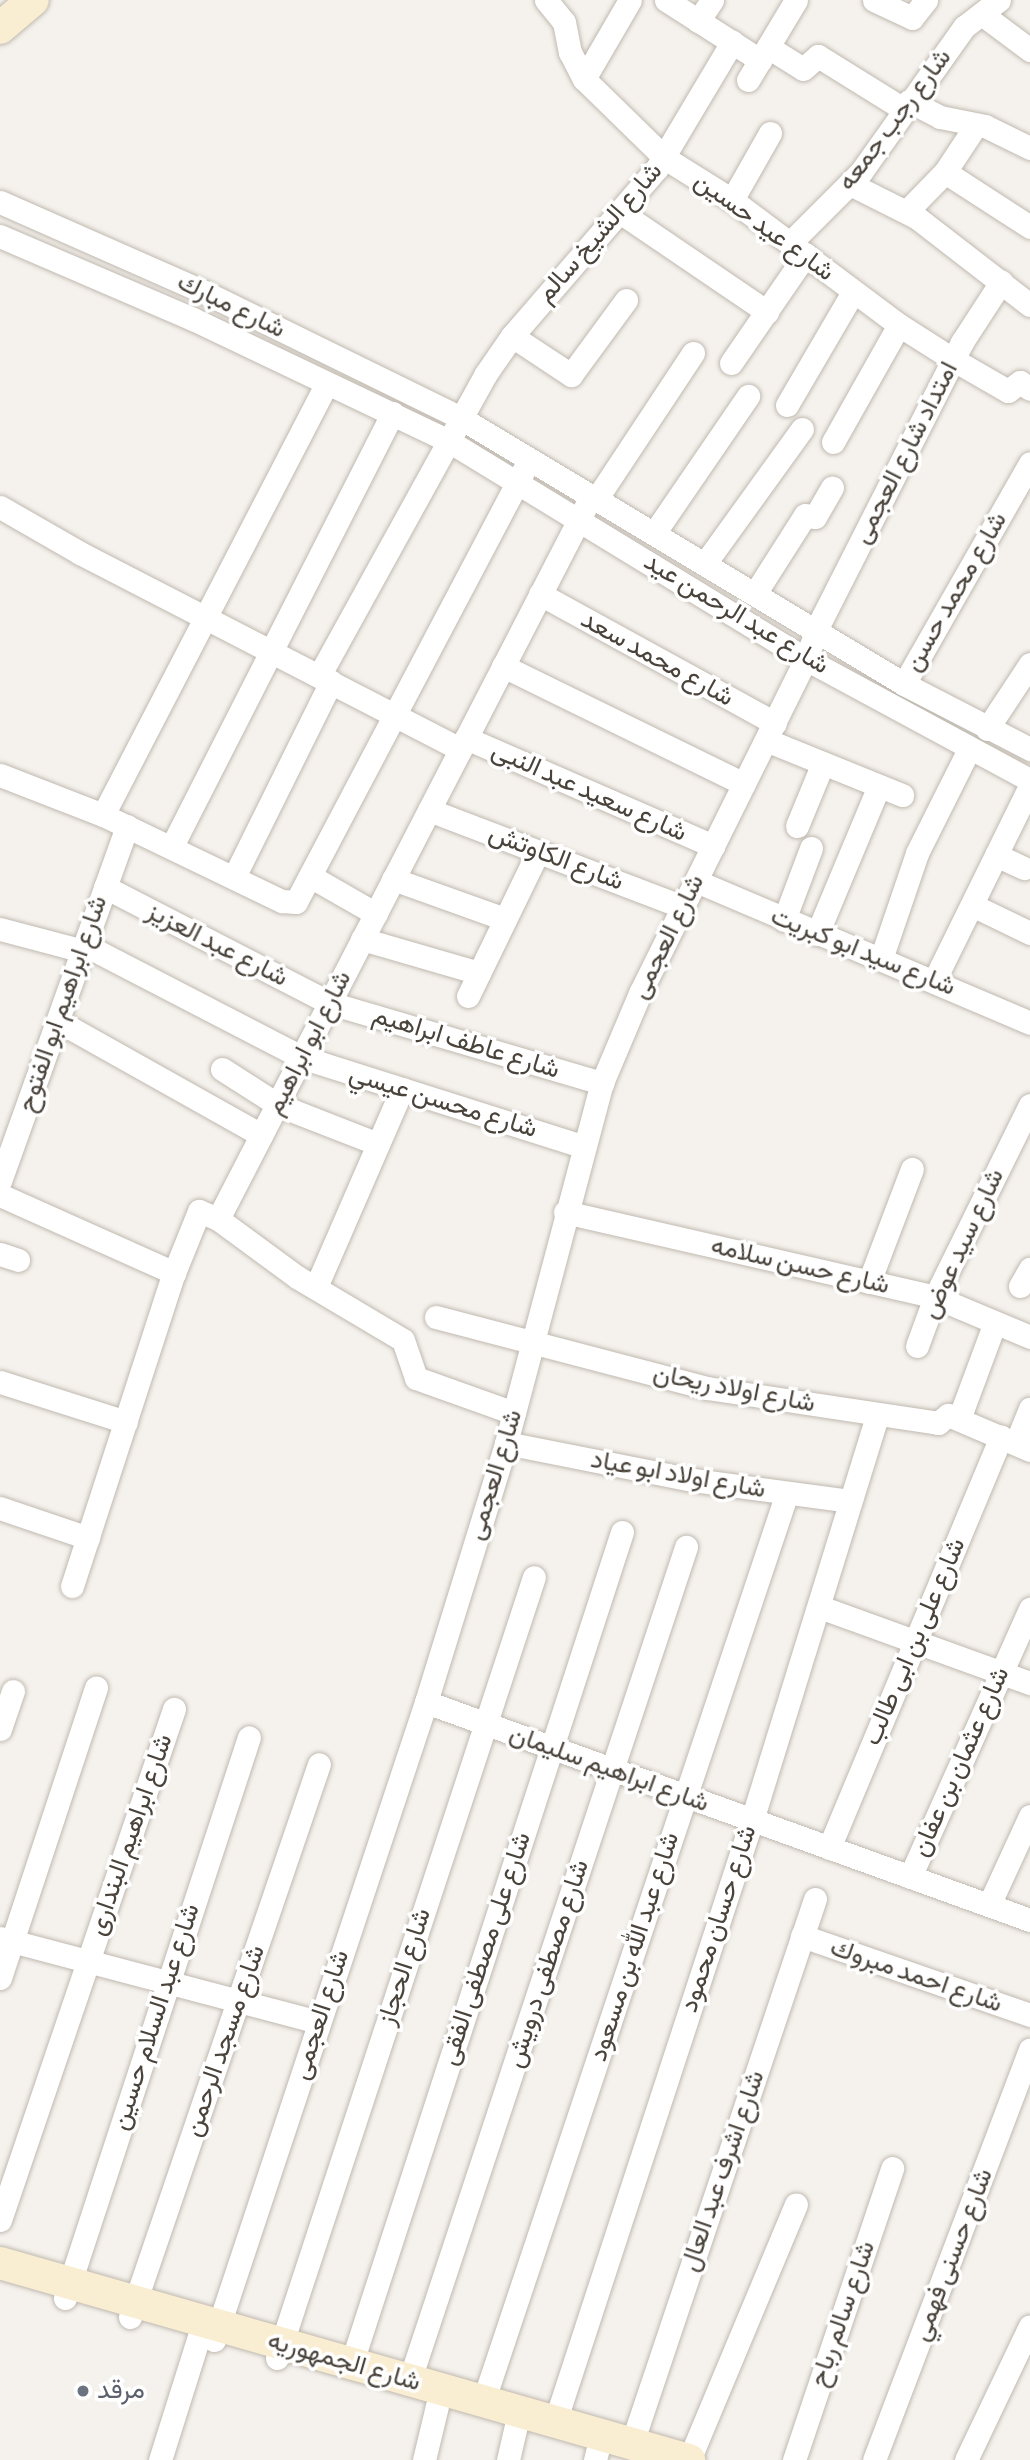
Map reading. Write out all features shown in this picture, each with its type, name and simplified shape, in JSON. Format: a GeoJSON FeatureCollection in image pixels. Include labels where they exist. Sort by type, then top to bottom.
{"type":"FeatureCollection","features":[{"type":"Feature","properties":{"kind":"main road"},"geometry":{"type":"LineString","coordinates":[[0,28],[33,0]]}},
{"type":"Feature","properties":{"kind":"main road","name":"شارع الجمهوريه"},"geometry":{"type":"LineString","coordinates":[[0,2263],[67,2290],[210,2334],[351,2365],[555,2422],[635,2452]]}},
{"type":"Feature","properties":{"kind":"main road","name":"شارع الجمهوريه"},"geometry":{"type":"LineString","coordinates":[[0,2280],[67,2290]]}},
{"type":"Feature","properties":{"kind":"main road","name":"شارع الجمهوريه"},"geometry":{"type":"LineString","coordinates":[[279,2351],[437,2406],[516,2426],[597,2454],[635,2452],[689,2460]]}},
{"type":"Feature","properties":{"kind":"street","name":"شارع عيد حسين"},"geometry":{"type":"LineString","coordinates":[[546,0],[564,22],[575,67],[584,79],[665,158],[732,200],[853,292],[954,360],[1009,392],[1027,380]]}},
{"type":"Feature","properties":{"kind":"street"},"geometry":{"type":"LineString","coordinates":[[584,79],[630,0]]}},
{"type":"Feature","properties":{"kind":"street"},"geometry":{"type":"LineString","coordinates":[[666,0],[732,42],[759,63],[803,69],[818,56],[906,105],[1028,141]]}},
{"type":"Feature","properties":{"kind":"street"},"geometry":{"type":"LineString","coordinates":[[698,21],[712,0]]}},
{"type":"Feature","properties":{"kind":"street"},"geometry":{"type":"LineString","coordinates":[[759,63],[796,0]]}},
{"type":"Feature","properties":{"kind":"street"},"geometry":{"type":"LineString","coordinates":[[874,0],[912,18],[926,0]]}},
{"type":"Feature","properties":{"kind":"street"},"geometry":{"type":"LineString","coordinates":[[991,7],[1030,50]]}},
{"type":"Feature","properties":{"kind":"street","name":"شارع رجب جمعه"},"geometry":{"type":"LineString","coordinates":[[731,363],[766,312],[798,248],[850,184],[964,27],[991,7]]}},
{"type":"Feature","properties":{"kind":"street","name":"شارع الشيخ سالم"},"geometry":{"type":"LineString","coordinates":[[234,875],[325,679],[459,417],[512,336],[665,158],[732,42]]}},
{"type":"Feature","properties":{"kind":"street"},"geometry":{"type":"LineString","coordinates":[[907,211],[945,172],[975,125]]}},
{"type":"Feature","properties":{"kind":"street"},"geometry":{"type":"LineString","coordinates":[[732,200],[770,133]]}},
{"type":"Feature","properties":{"kind":"street"},"geometry":{"type":"LineString","coordinates":[[945,172],[1030,227]]}},
{"type":"Feature","properties":{"kind":"street"},"geometry":{"type":"LineString","coordinates":[[850,184],[907,211],[1030,305]]}},
{"type":"Feature","properties":{"kind":"street","name":"شارع مبارك"},"geometry":{"type":"LineString","coordinates":[[0,202],[150,267],[459,417]]}},
{"type":"Feature","properties":{"kind":"street"},"geometry":{"type":"LineString","coordinates":[[620,212],[766,312]]}},
{"type":"Feature","properties":{"kind":"street","name":"شارع مبارك"},"geometry":{"type":"LineString","coordinates":[[0,236],[137,294],[447,440]]}},
{"type":"Feature","properties":{"kind":"street"},"geometry":{"type":"LineString","coordinates":[[137,294],[150,267]]}},
{"type":"Feature","properties":{"kind":"street","name":"امتداد شارع العجمى"},"geometry":{"type":"LineString","coordinates":[[817,628],[971,324],[1001,282]]}},
{"type":"Feature","properties":{"kind":"street"},"geometry":{"type":"LineString","coordinates":[[787,405],[853,292]]}},
{"type":"Feature","properties":{"kind":"street"},"geometry":{"type":"LineString","coordinates":[[512,336],[571,375],[626,300]]}},
{"type":"Feature","properties":{"kind":"street"},"geometry":{"type":"LineString","coordinates":[[832,442],[900,325]]}},
{"type":"Feature","properties":{"kind":"street","name":"شارع ابو ابراهيم"},"geometry":{"type":"LineString","coordinates":[[218,1219],[579,518],[693,353]]}},
{"type":"Feature","properties":{"kind":"street"},"geometry":{"type":"LineString","coordinates":[[103,815],[203,616],[326,384]]}},
{"type":"Feature","properties":{"kind":"street"},"geometry":{"type":"LineString","coordinates":[[655,532],[748,396]]}},
{"type":"Feature","properties":{"kind":"street"},"geometry":{"type":"LineString","coordinates":[[172,846],[269,650],[393,413]]}},
{"type":"Feature","properties":{"kind":"street","name":"شارع عبد الرحمن عيد"},"geometry":{"type":"LineString","coordinates":[[459,417],[817,628],[904,684],[986,729],[1030,749]]}},
{"type":"Feature","properties":{"kind":"street"},"geometry":{"type":"LineString","coordinates":[[706,562],[802,429]]}},
{"type":"Feature","properties":{"kind":"street","name":"شارع عبد الرحمن عيد"},"geometry":{"type":"LineString","coordinates":[[447,440],[517,480],[806,659],[969,749],[1030,779]]}},
{"type":"Feature","properties":{"kind":"street"},"geometry":{"type":"LineString","coordinates":[[0,775],[103,815],[234,875],[282,901],[296,902],[530,458]]}},
{"type":"Feature","properties":{"kind":"street","name":"شارع محمد حسن"},"geometry":{"type":"LineString","coordinates":[[904,684],[1030,463]]}},
{"type":"Feature","properties":{"kind":"street"},"geometry":{"type":"LineString","coordinates":[[756,592],[805,515],[815,517],[832,488]]}},
{"type":"Feature","properties":{"kind":"street","name":"شارع سعيد عبد النبى"},"geometry":{"type":"LineString","coordinates":[[0,507],[203,616],[396,715],[713,846]]}},
{"type":"Feature","properties":{"kind":"street","name":"شارع محمد سعد"},"geometry":{"type":"LineString","coordinates":[[540,594],[823,763],[902,795]]}},
{"type":"Feature","properties":{"kind":"street","name":"شارع العجمى"},"geometry":{"type":"LineString","coordinates":[[160,2460],[210,2334],[319,2022],[426,1702],[506,1443],[565,1212],[602,1083],[683,906],[806,659],[817,628]]}},
{"type":"Feature","properties":{"kind":"street"},"geometry":{"type":"LineString","coordinates":[[986,729],[1030,664]]}},
{"type":"Feature","properties":{"kind":"street"},"geometry":{"type":"LineString","coordinates":[[503,666],[744,784]]}},
{"type":"Feature","properties":{"kind":"street"},"geometry":{"type":"LineString","coordinates":[[881,959],[917,853],[969,749]]}},
{"type":"Feature","properties":{"kind":"street"},"geometry":{"type":"LineString","coordinates":[[797,826],[823,763]]}},
{"type":"Feature","properties":{"kind":"street"},"geometry":{"type":"LineString","coordinates":[[817,934],[879,786]]}},
{"type":"Feature","properties":{"kind":"street"},"geometry":{"type":"LineString","coordinates":[[935,979],[1030,786]]}},
{"type":"Feature","properties":{"kind":"street","name":"شارع الكاوتش"},"geometry":{"type":"LineString","coordinates":[[429,810],[683,906]]}},
{"type":"Feature","properties":{"kind":"street","name":"شارع ابراهيم ابو الفتوح"},"geometry":{"type":"LineString","coordinates":[[0,1181],[127,826]]}},
{"type":"Feature","properties":{"kind":"street"},"geometry":{"type":"LineString","coordinates":[[783,920],[811,848]]}},
{"type":"Feature","properties":{"kind":"street"},"geometry":{"type":"LineString","coordinates":[[468,996],[538,852]]}},
{"type":"Feature","properties":{"kind":"street"},"geometry":{"type":"LineString","coordinates":[[996,855],[1024,868]]}},
{"type":"Feature","properties":{"kind":"street"},"geometry":{"type":"LineString","coordinates":[[310,876],[376,914]]}},
{"type":"Feature","properties":{"kind":"street"},"geometry":{"type":"LineString","coordinates":[[393,879],[505,919]]}},
{"type":"Feature","properties":{"kind":"street","name":"شارع سيد ابو كبريت"},"geometry":{"type":"LineString","coordinates":[[696,881],[817,934],[935,979],[1030,1023]]}},
{"type":"Feature","properties":{"kind":"street","name":"شارع عبد العزيز"},"geometry":{"type":"LineString","coordinates":[[104,887],[330,1003]]}},
{"type":"Feature","properties":{"kind":"street"},"geometry":{"type":"LineString","coordinates":[[972,905],[1030,933]]}},
{"type":"Feature","properties":{"kind":"street","name":"شارع محسن عيسي"},"geometry":{"type":"LineString","coordinates":[[0,929],[84,948],[301,1058],[584,1147]]}},
{"type":"Feature","properties":{"kind":"street"},"geometry":{"type":"LineString","coordinates":[[362,939],[479,973]]}},
{"type":"Feature","properties":{"kind":"street","name":"شارع عاطف ابراهيم"},"geometry":{"type":"LineString","coordinates":[[330,1003],[602,1083]]}},
{"type":"Feature","properties":{"kind":"street"},"geometry":{"type":"LineString","coordinates":[[58,1021],[261,1135]]}},
{"type":"Feature","properties":{"kind":"street"},"geometry":{"type":"LineString","coordinates":[[222,1069],[278,1105],[378,1144]]}},
{"type":"Feature","properties":{"kind":"street"},"geometry":{"type":"LineString","coordinates":[[316,1287],[402,1089]]}},
{"type":"Feature","properties":{"kind":"street","name":"شارع سيد عوض"},"geometry":{"type":"LineString","coordinates":[[917,1346],[935,1297],[1025,1129],[1030,1105]]}},
{"type":"Feature","properties":{"kind":"street"},"geometry":{"type":"LineString","coordinates":[[869,1282],[912,1169]]}},
{"type":"Feature","properties":{"kind":"street"},"geometry":{"type":"LineString","coordinates":[[0,1195],[174,1273]]}},
{"type":"Feature","properties":{"kind":"street"},"geometry":{"type":"LineString","coordinates":[[72,1586],[195,1213],[203,1211],[218,1219],[316,1287],[403,1340],[416,1378],[514,1413]]}},
{"type":"Feature","properties":{"kind":"street","name":"شارع حسن سلامه"},"geometry":{"type":"LineString","coordinates":[[565,1212],[935,1297],[1030,1337]]}},
{"type":"Feature","properties":{"kind":"street","name":"شارع اولاد ريحان"},"geometry":{"type":"LineString","coordinates":[[436,1317],[706,1388],[877,1415],[948,1421],[1016,1443]]}},
{"type":"Feature","properties":{"kind":"street"},"geometry":{"type":"LineString","coordinates":[[948,1421],[995,1322]]}},
{"type":"Feature","properties":{"kind":"street"},"geometry":{"type":"LineString","coordinates":[[0,1382],[126,1422]]}},
{"type":"Feature","properties":{"kind":"street","name":"شارع على بن ابى طالب"},"geometry":{"type":"LineString","coordinates":[[829,1848],[915,1641],[1016,1443],[1030,1409]]}},
{"type":"Feature","properties":{"kind":"street","name":"شارع حسان محمود"},"geometry":{"type":"LineString","coordinates":[[555,2422],[752,1820],[820,1607],[877,1415]]}},
{"type":"Feature","properties":{"kind":"street","name":"شارع اولاد ابو عياد"},"geometry":{"type":"LineString","coordinates":[[506,1443],[787,1493],[850,1501]]}},
{"type":"Feature","properties":{"kind":"street","name":"شارع عبد الله بن مسعود"},"geometry":{"type":"LineString","coordinates":[[483,2402],[787,1493]]}},
{"type":"Feature","properties":{"kind":"street"},"geometry":{"type":"LineString","coordinates":[[0,1508],[88,1538]]}},
{"type":"Feature","properties":{"kind":"street","name":"شارع على مصطفى الفقى"},"geometry":{"type":"LineString","coordinates":[[351,2365],[622,1532]]}},
{"type":"Feature","properties":{"kind":"street","name":"شارع مصطفى درويش"},"geometry":{"type":"LineString","coordinates":[[410,2382],[685,1547]]}},
{"type":"Feature","properties":{"kind":"street","name":"شارع الحجاز"},"geometry":{"type":"LineString","coordinates":[[279,2351],[534,1577]]}},
{"type":"Feature","properties":{"kind":"street"},"geometry":{"type":"LineString","coordinates":[[820,1607],[1030,1683]]}},
{"type":"Feature","properties":{"kind":"street","name":"شارع عثمان بن عفان"},"geometry":{"type":"LineString","coordinates":[[910,1877],[1030,1609]]}},
{"type":"Feature","properties":{"kind":"street"},"geometry":{"type":"LineString","coordinates":[[0,1978],[6,1940],[96,1687]]}},
{"type":"Feature","properties":{"kind":"street"},"geometry":{"type":"LineString","coordinates":[[0,1729],[13,1691]]}},
{"type":"Feature","properties":{"kind":"street","name":"شارع ابراهيم سليمان"},"geometry":{"type":"LineString","coordinates":[[426,1702],[1030,1920]]}},
{"type":"Feature","properties":{"kind":"street","name":"شارع ابراهيم البندارى"},"geometry":{"type":"LineString","coordinates":[[0,2220],[174,1709]]}},
{"type":"Feature","properties":{"kind":"street","name":"شارع عبد السلام حسين"},"geometry":{"type":"LineString","coordinates":[[67,2290],[249,1737]]}},
{"type":"Feature","properties":{"kind":"street","name":"شارع مسجد الرحمن"},"geometry":{"type":"LineString","coordinates":[[132,2308],[320,1764]]}},
{"type":"Feature","properties":{"kind":"street"},"geometry":{"type":"LineString","coordinates":[[989,1905],[1030,1816]]}},
{"type":"Feature","properties":{"kind":"street","name":"شارع اشرف عبد العال"},"geometry":{"type":"LineString","coordinates":[[635,2452],[815,1899]]}},
{"type":"Feature","properties":{"kind":"street","name":"شارع احمد مبروك"},"geometry":{"type":"LineString","coordinates":[[802,1936],[1030,2015]]}},
{"type":"Feature","properties":{"kind":"street"},"geometry":{"type":"LineString","coordinates":[[6,1940],[319,2022]]}},
{"type":"Feature","properties":{"kind":"street","name":"شارع حسنى فهمي"},"geometry":{"type":"LineString","coordinates":[[874,2460],[1022,2100],[1030,2050]]}},
{"type":"Feature","properties":{"kind":"street","name":"شارع سالم رباح"},"geometry":{"type":"LineString","coordinates":[[794,2460],[892,2168]]}},
{"type":"Feature","properties":{"kind":"street"},"geometry":{"type":"LineString","coordinates":[[689,2460],[796,2204]]}},
{"type":"Feature","properties":{"kind":"street"},"geometry":{"type":"LineString","coordinates":[[965,2460],[1030,2326]]}},
{"type":"Feature","properties":{"kind":"street"},"geometry":{"type":"LineString","coordinates":[[424,2460],[437,2406]]}},
{"type":"Feature","properties":{"kind":"street"},"geometry":{"type":"LineString","coordinates":[[508,2460],[516,2426]]}},
{"type":"Feature","properties":{"kind":"place","name":"مرقد"},"geometry":{"type":"Point","coordinates":[83,2391]}}]}
